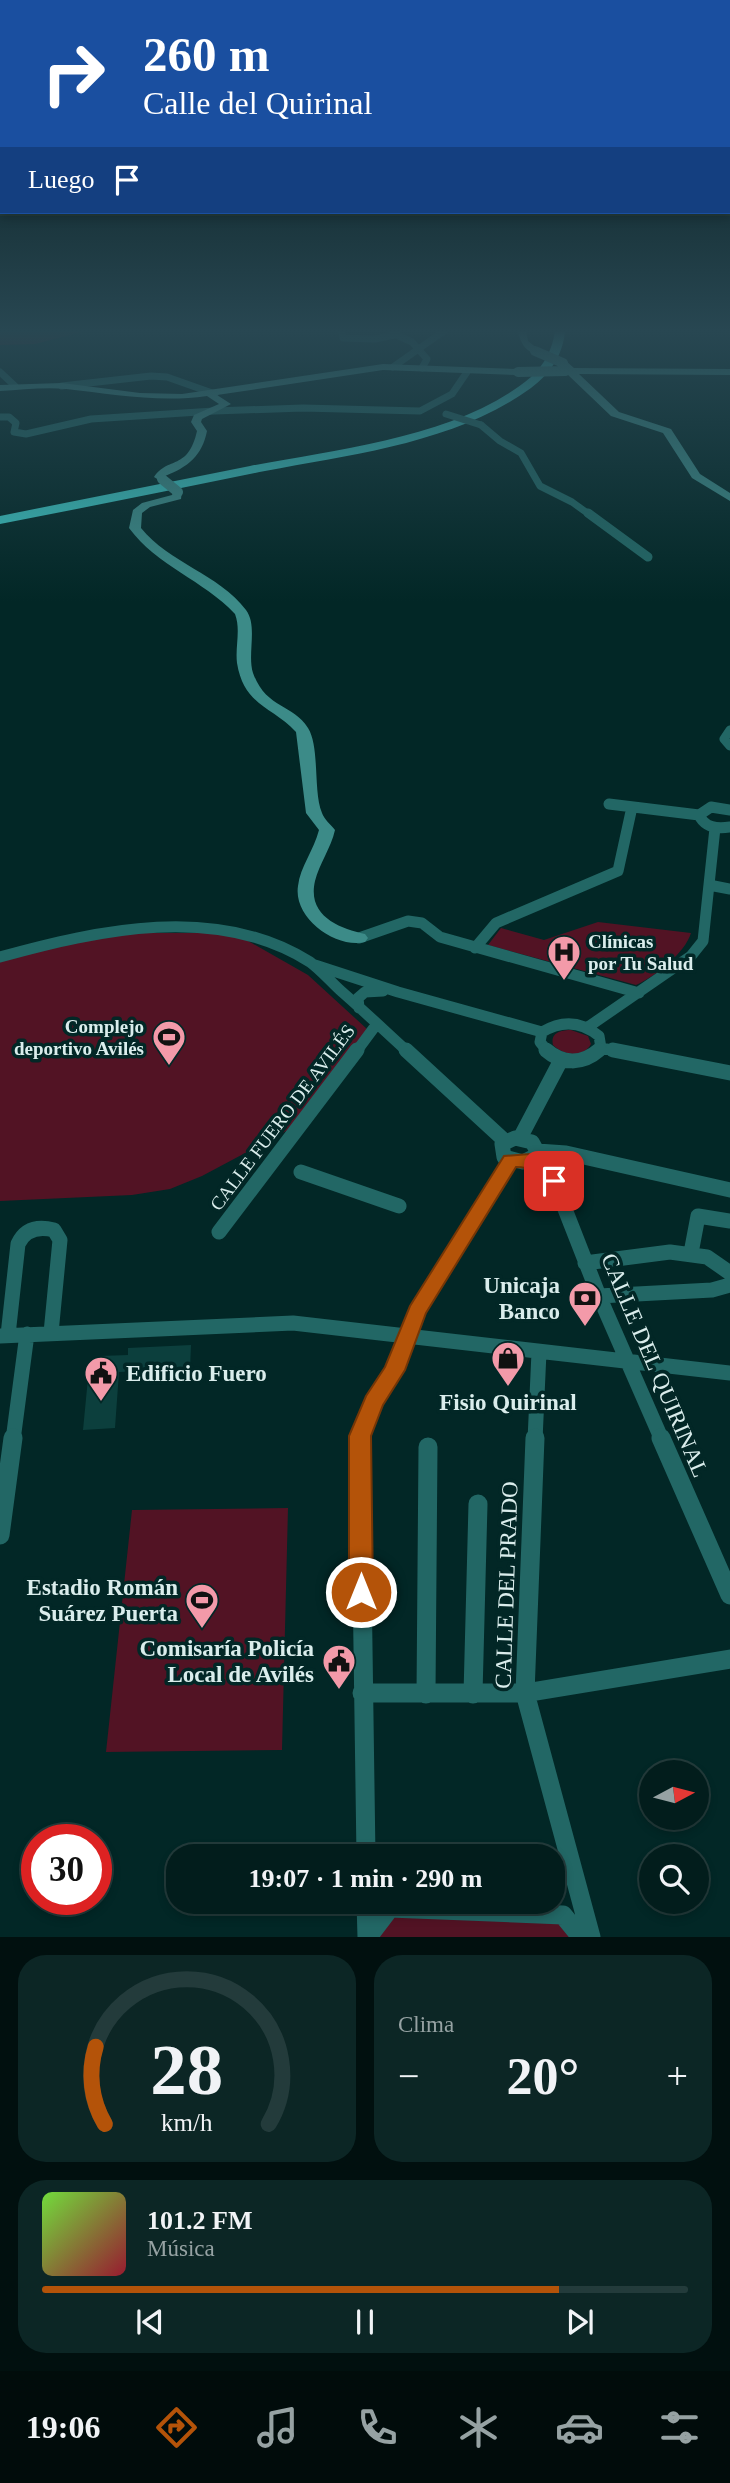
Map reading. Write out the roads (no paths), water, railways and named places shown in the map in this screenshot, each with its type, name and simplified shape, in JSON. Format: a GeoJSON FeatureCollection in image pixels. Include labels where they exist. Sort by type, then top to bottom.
{"type":"FeatureCollection","features":[{"type":"Feature","properties":{"kind":"highway"},"geometry":{"type":"LineString","coordinates":[[0,520],[342,452],[451,421]]}},
{"type":"Feature","properties":{"kind":"street"},"geometry":{"type":"LineString","coordinates":[[14,421],[14,432],[26,434],[81,421]]}},
{"type":"Feature","properties":{"kind":"street"},"geometry":{"type":"LineString","coordinates":[[195,421],[202,431],[197,451],[183,466],[159,477],[178,492],[177,497],[146,505],[137,512],[135,528],[145,541],[221,595],[244,616],[246,624],[242,647],[250,682],[264,702],[296,722],[303,731],[314,813],[327,830],[326,844],[309,873],[304,889],[309,908],[329,930],[340,936],[359,938],[408,921],[422,923],[440,937],[639,992]]}},
{"type":"Feature","properties":{"kind":"street"},"geometry":{"type":"LineString","coordinates":[[470,421],[481,425],[500,441],[521,453],[540,486],[572,502],[648,557]]}},
{"type":"Feature","properties":{"kind":"street"},"geometry":{"type":"LineString","coordinates":[[638,421],[667,431],[696,476],[730,498]]}},
{"type":"Feature","properties":{"kind":"street"},"geometry":{"type":"LineString","coordinates":[[730,730],[724,738],[730,746]]}},
{"type":"Feature","properties":{"kind":"street"},"geometry":{"type":"LineString","coordinates":[[707,793],[714,807]]}},
{"type":"Feature","properties":{"kind":"street"},"geometry":{"type":"LineString","coordinates":[[609,804],[699,815]]}},
{"type":"Feature","properties":{"kind":"street"},"geometry":{"type":"LineString","coordinates":[[475,948],[496,923],[618,871],[632,807]]}},
{"type":"Feature","properties":{"kind":"street"},"geometry":{"type":"LineString","coordinates":[[699,815],[705,809],[714,807],[730,810]]}},
{"type":"Feature","properties":{"kind":"street"},"geometry":{"type":"LineString","coordinates":[[699,815],[703,823],[715,828],[730,827]]}},
{"type":"Feature","properties":{"kind":"street"},"geometry":{"type":"LineString","coordinates":[[588,1027],[691,956],[703,940],[715,828]]}},
{"type":"Feature","properties":{"kind":"street"},"geometry":{"type":"LineString","coordinates":[[709,886],[730,889]]}},
{"type":"Feature","properties":{"kind":"street","name":"CALLE FUERO DE AVILÉS"},"geometry":{"type":"LineString","coordinates":[[0,957],[94,933],[170,926],[259,938],[287,949],[311,963],[505,1141]]}},
{"type":"Feature","properties":{"kind":"street"},"geometry":{"type":"LineString","coordinates":[[311,963],[398,992],[542,1032],[556,1024],[568,1023],[588,1027],[599,1036],[601,1048]]}},
{"type":"Feature","properties":{"kind":"street"},"geometry":{"type":"LineString","coordinates":[[359,1008],[358,998],[365,992],[398,992]]}},
{"type":"Feature","properties":{"kind":"street","name":"CALLE FUERO DE AVILÉS"},"geometry":{"type":"LineString","coordinates":[[219,1232],[376,1025]]}},
{"type":"Feature","properties":{"kind":"street"},"geometry":{"type":"LineString","coordinates":[[542,1032],[540,1042],[544,1051],[561,1060],[585,1060],[593,1057],[601,1048]]}},
{"type":"Feature","properties":{"kind":"street"},"geometry":{"type":"LineString","coordinates":[[601,1048],[730,1073]]}},
{"type":"Feature","properties":{"kind":"street"},"geometry":{"type":"LineString","coordinates":[[511,1161],[502,1154],[502,1144],[520,1138],[561,1060]]}},
{"type":"Feature","properties":{"kind":"street","name":"CALLE DEL QUIRINAL"},"geometry":{"type":"LineString","coordinates":[[520,1138],[532,1142],[533,1156],[554,1181],[599,1296],[730,1595]]}},
{"type":"Feature","properties":{"kind":"street"},"geometry":{"type":"LineString","coordinates":[[366,1844],[360,1436],[373,1402],[394,1370],[417,1311],[511,1161],[566,1153],[730,1190]]}},
{"type":"Feature","properties":{"kind":"street"},"geometry":{"type":"LineString","coordinates":[[300,1172],[400,1206]]}},
{"type":"Feature","properties":{"kind":"street"},"geometry":{"type":"LineString","coordinates":[[691,1253],[698,1216],[730,1221]]}},
{"type":"Feature","properties":{"kind":"street"},"geometry":{"type":"LineString","coordinates":[[51,1333],[60,1240],[54,1230],[39,1227],[25,1233],[18,1244],[4,1335],[293,1323],[730,1373]]}},
{"type":"Feature","properties":{"kind":"street"},"geometry":{"type":"LineString","coordinates":[[585,1263],[670,1252],[691,1253],[707,1257],[730,1273]]}},
{"type":"Feature","properties":{"kind":"street"},"geometry":{"type":"LineString","coordinates":[[599,1296],[712,1290],[730,1285]]}},
{"type":"Feature","properties":{"kind":"street"},"geometry":{"type":"LineString","coordinates":[[0,1535],[27,1334]]}},
{"type":"Feature","properties":{"kind":"street","name":"CALLE DEL PRADO"},"geometry":{"type":"LineString","coordinates":[[539,1352],[525,1693],[592,1937]]}},
{"type":"Feature","properties":{"kind":"street"},"geometry":{"type":"LineString","coordinates":[[426,1693],[428,1447]]}},
{"type":"Feature","properties":{"kind":"street"},"geometry":{"type":"LineString","coordinates":[[473,1693],[478,1504]]}},
{"type":"Feature","properties":{"kind":"street"},"geometry":{"type":"LineString","coordinates":[[362,1693],[525,1693],[730,1659]]}},
{"type":"Feature","properties":{"kind":"street"},"geometry":{"type":"LineString","coordinates":[[367,1937],[390,1908],[563,1915],[582,1937]]}},
{"type":"Feature","properties":{"kind":"street"},"geometry":{"type":"LineString","coordinates":[[366,1914],[367,1937]]}},
{"type":"Feature","properties":{"kind":"place","name":"Clínicas por Tu Salud"},"geometry":{"type":"Point","coordinates":[564,982]}},
{"type":"Feature","properties":{"kind":"place","name":"Complejo deportivo Avilés"},"geometry":{"type":"Point","coordinates":[169,1067]}},
{"type":"Feature","properties":{"kind":"place","name":"Unicaja Banco"},"geometry":{"type":"Point","coordinates":[585,1328]}},
{"type":"Feature","properties":{"kind":"place","name":"Fisio Quirinal"},"geometry":{"type":"Point","coordinates":[508,1388]}},
{"type":"Feature","properties":{"kind":"place","name":"Edificio Fuero"},"geometry":{"type":"Point","coordinates":[101,1403]}},
{"type":"Feature","properties":{"kind":"place","name":"Estadio Román Suárez Puerta"},"geometry":{"type":"Point","coordinates":[202,1630]}},
{"type":"Feature","properties":{"kind":"place","name":"Comisaría Policía Local de Avilés"},"geometry":{"type":"Point","coordinates":[339,1691]}}]}
